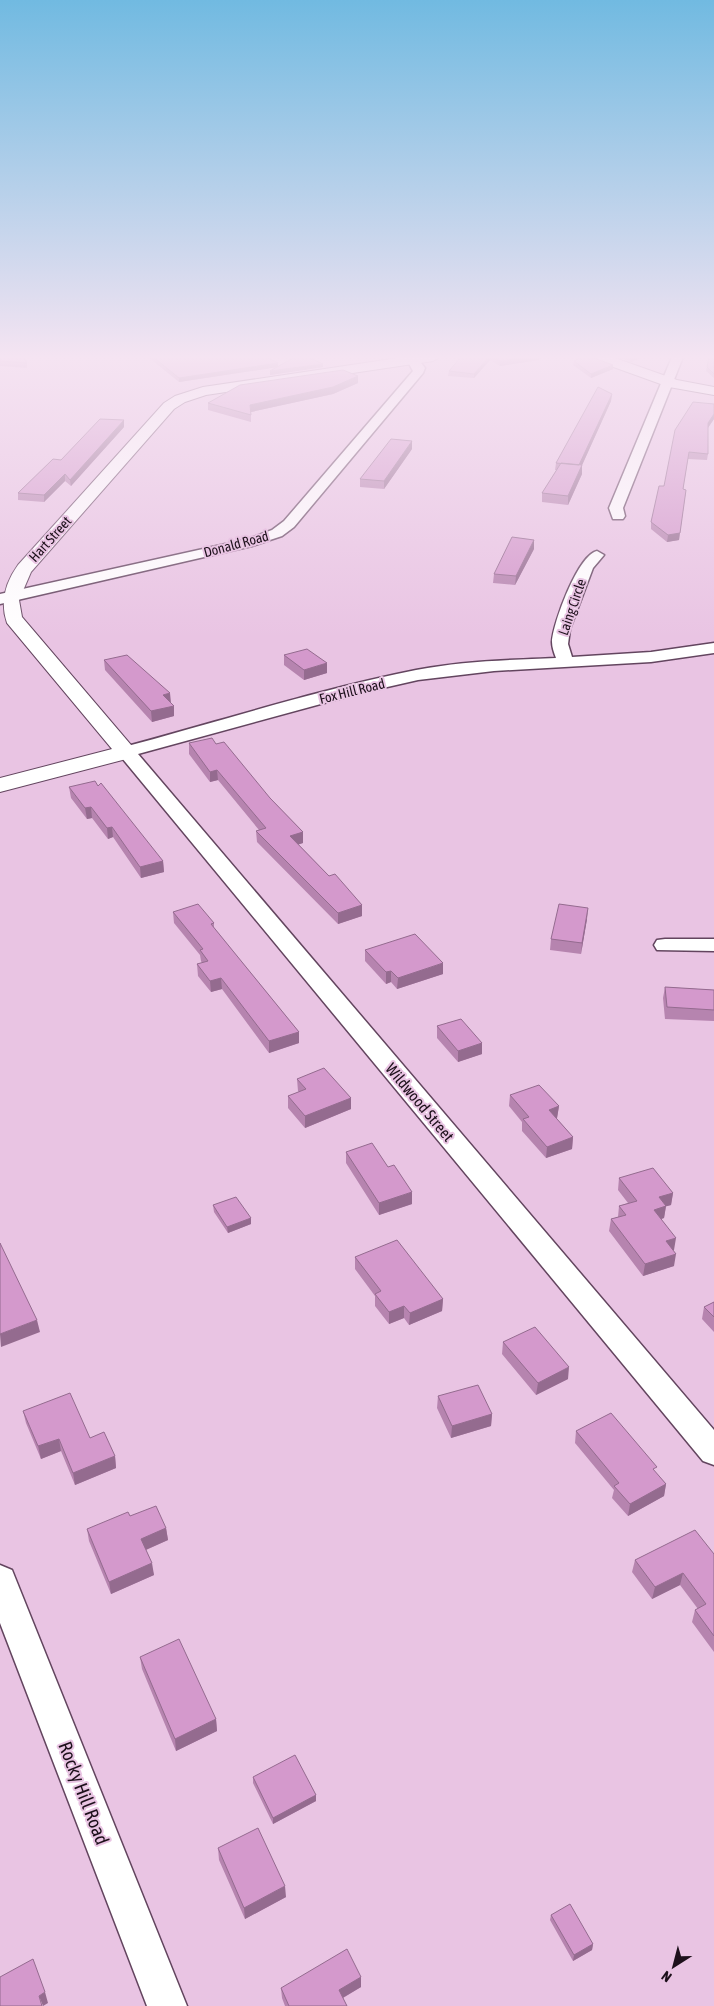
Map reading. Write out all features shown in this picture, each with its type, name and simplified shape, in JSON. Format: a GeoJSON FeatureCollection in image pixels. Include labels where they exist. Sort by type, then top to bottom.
{"type":"FeatureCollection","features":[{"type":"Feature","properties":{"kind":"street","name":"Hart Street"},"geometry":{"type":"LineString","coordinates":[[5,598],[24,569],[130,451]]}},
{"type":"Feature","properties":{"kind":"street","name":"Donald Road"},"geometry":{"type":"LineString","coordinates":[[5,598],[252,542],[277,533],[289,524],[351,451]]}},
{"type":"Feature","properties":{"kind":"street"},"geometry":{"type":"LineString","coordinates":[[618,516],[616,508],[640,451]]}},
{"type":"Feature","properties":{"kind":"street","name":"Laing Circle"},"geometry":{"type":"LineString","coordinates":[[565,662],[560,644],[562,629],[586,567],[597,556]]}},
{"type":"Feature","properties":{"kind":"street"},"geometry":{"type":"LineString","coordinates":[[5,598],[14,620],[126,752]]}},
{"type":"Feature","properties":{"kind":"street","name":"Fox Hill Road"},"geometry":{"type":"LineString","coordinates":[[0,785],[357,689],[418,675],[471,668],[651,656],[714,648]]}},
{"type":"Feature","properties":{"kind":"street","name":"Wildwood Street"},"geometry":{"type":"LineString","coordinates":[[126,752],[714,1452]]}},
{"type":"Feature","properties":{"kind":"street"},"geometry":{"type":"LineString","coordinates":[[665,945],[714,945]]}},
{"type":"Feature","properties":{"kind":"street","name":"Rocky Hill Road"},"geometry":{"type":"LineString","coordinates":[[0,1580],[167,2006]]}},
{"type":"Feature","properties":{"kind":"building"},"geometry":{"type":"Polygon","coordinates":[[[70,451],[96,451],[70,480],[65,474],[44,495],[18,493],[53,459],[61,460],[70,451]]]}},
{"type":"Feature","properties":{"kind":"building"},"geometry":{"type":"Polygon","coordinates":[[[382,451],[405,451],[384,481],[360,479],[382,451]]]}},
{"type":"Feature","properties":{"kind":"building"},"geometry":{"type":"Polygon","coordinates":[[[563,451],[586,451],[579,465],[556,463],[563,451]]]}},
{"type":"Feature","properties":{"kind":"building"},"geometry":{"type":"Polygon","coordinates":[[[671,451],[708,451],[708,454],[689,452],[683,489],[686,490],[680,533],[668,535],[651,522],[659,486],[664,486],[671,451]]]}},
{"type":"Feature","properties":{"kind":"building"},"geometry":{"type":"Polygon","coordinates":[[[561,463],[582,465],[568,496],[542,493],[561,463]]]}},
{"type":"Feature","properties":{"kind":"building"},"geometry":{"type":"Polygon","coordinates":[[[512,537],[534,540],[516,576],[494,574],[512,537]]]}},
{"type":"Feature","properties":{"kind":"building"},"geometry":{"type":"Polygon","coordinates":[[[307,649],[327,663],[304,670],[284,655],[307,649]]]}},
{"type":"Feature","properties":{"kind":"building"},"geometry":{"type":"Polygon","coordinates":[[[127,655],[170,693],[163,695],[174,706],[151,711],[104,660],[127,655]]]}},
{"type":"Feature","properties":{"kind":"building"},"geometry":{"type":"Polygon","coordinates":[[[212,738],[216,744],[224,742],[270,798],[303,832],[290,836],[329,876],[335,874],[362,905],[338,913],[256,831],[266,828],[217,770],[210,772],[189,743],[212,738]]]}},
{"type":"Feature","properties":{"kind":"building"},"geometry":{"type":"Polygon","coordinates":[[[95,781],[98,786],[101,783],[163,861],[140,867],[112,827],[107,828],[91,807],[85,808],[69,787],[95,781]]]}},
{"type":"Feature","properties":{"kind":"building"},"geometry":{"type":"Polygon","coordinates":[[[198,904],[214,923],[211,924],[299,1032],[269,1041],[221,978],[210,981],[197,964],[208,961],[200,950],[203,949],[173,912],[198,904]]]}},
{"type":"Feature","properties":{"kind":"building"},"geometry":{"type":"Polygon","coordinates":[[[559,904],[588,908],[582,943],[551,939],[559,904]]]}},
{"type":"Feature","properties":{"kind":"building"},"geometry":{"type":"Polygon","coordinates":[[[415,934],[443,963],[398,978],[391,971],[386,972],[365,950],[415,934]]]}},
{"type":"Feature","properties":{"kind":"building"},"geometry":{"type":"Polygon","coordinates":[[[665,987],[714,990],[714,1010],[667,1007],[665,987]]]}},
{"type":"Feature","properties":{"kind":"building"},"geometry":{"type":"Polygon","coordinates":[[[461,1019],[482,1043],[458,1051],[437,1026],[461,1019]]]}},
{"type":"Feature","properties":{"kind":"building"},"geometry":{"type":"Polygon","coordinates":[[[324,1068],[351,1098],[305,1116],[288,1096],[306,1089],[297,1079],[324,1068]]]}},
{"type":"Feature","properties":{"kind":"building"},"geometry":{"type":"Polygon","coordinates":[[[539,1085],[559,1106],[549,1110],[573,1137],[547,1147],[523,1119],[529,1117],[510,1095],[539,1085]]]}},
{"type":"Feature","properties":{"kind":"building"},"geometry":{"type":"Polygon","coordinates":[[[372,1143],[388,1167],[394,1165],[412,1192],[379,1203],[346,1152],[372,1143]]]}},
{"type":"Feature","properties":{"kind":"building"},"geometry":{"type":"Polygon","coordinates":[[[653,1168],[673,1193],[659,1197],[666,1206],[654,1210],[676,1238],[666,1241],[676,1254],[645,1264],[611,1219],[626,1215],[619,1206],[637,1201],[619,1178],[653,1168]]]}},
{"type":"Feature","properties":{"kind":"building"},"geometry":{"type":"Polygon","coordinates":[[[236,1197],[251,1218],[227,1227],[213,1205],[236,1197]]]}},
{"type":"Feature","properties":{"kind":"building"},"geometry":{"type":"Polygon","coordinates":[[[397,1240],[443,1299],[410,1313],[404,1306],[389,1312],[375,1294],[381,1291],[355,1257],[397,1240]]]}},
{"type":"Feature","properties":{"kind":"building"},"geometry":{"type":"Polygon","coordinates":[[[0,1243],[37,1320],[0,1334],[0,1243]]]}},
{"type":"Feature","properties":{"kind":"building"},"geometry":{"type":"Polygon","coordinates":[[[714,1302],[714,1317],[704,1307],[714,1302]]]}},
{"type":"Feature","properties":{"kind":"building"},"geometry":{"type":"Polygon","coordinates":[[[535,1327],[569,1367],[538,1383],[503,1342],[535,1327]]]}},
{"type":"Feature","properties":{"kind":"building"},"geometry":{"type":"Polygon","coordinates":[[[478,1385],[492,1414],[452,1426],[438,1396],[478,1385]]]}},
{"type":"Feature","properties":{"kind":"building"},"geometry":{"type":"Polygon","coordinates":[[[70,1393],[90,1438],[104,1432],[115,1456],[73,1473],[59,1439],[38,1446],[23,1411],[70,1393]]]}},
{"type":"Feature","properties":{"kind":"building"},"geometry":{"type":"Polygon","coordinates":[[[611,1413],[657,1467],[653,1469],[666,1484],[630,1504],[614,1486],[619,1483],[576,1431],[611,1413]]]}},
{"type":"Feature","properties":{"kind":"building"},"geometry":{"type":"Polygon","coordinates":[[[156,1506],[166,1528],[141,1539],[152,1563],[109,1582],[87,1529],[128,1512],[130,1516],[156,1506]]]}},
{"type":"Feature","properties":{"kind":"building"},"geometry":{"type":"Polygon","coordinates":[[[695,1530],[714,1554],[714,1636],[695,1610],[706,1604],[683,1573],[655,1587],[635,1560],[695,1530]]]}},
{"type":"Feature","properties":{"kind":"building"},"geometry":{"type":"Polygon","coordinates":[[[179,1639],[216,1719],[175,1739],[140,1657],[179,1639]]]}},
{"type":"Feature","properties":{"kind":"building"},"geometry":{"type":"Polygon","coordinates":[[[295,1755],[316,1795],[273,1818],[253,1777],[295,1755]]]}},
{"type":"Feature","properties":{"kind":"building"},"geometry":{"type":"Polygon","coordinates":[[[258,1828],[285,1886],[244,1908],[218,1848],[258,1828]]]}},
{"type":"Feature","properties":{"kind":"building"},"geometry":{"type":"Polygon","coordinates":[[[570,1904],[593,1944],[574,1955],[551,1915],[570,1904]]]}},
{"type":"Feature","properties":{"kind":"building"},"geometry":{"type":"Polygon","coordinates":[[[347,1949],[361,1977],[339,1990],[347,2006],[289,2006],[281,1988],[347,1949]]]}},
{"type":"Feature","properties":{"kind":"building"},"geometry":{"type":"Polygon","coordinates":[[[33,1959],[45,1992],[39,1996],[42,2006],[0,2006],[0,1977],[33,1959]]]}}]}
